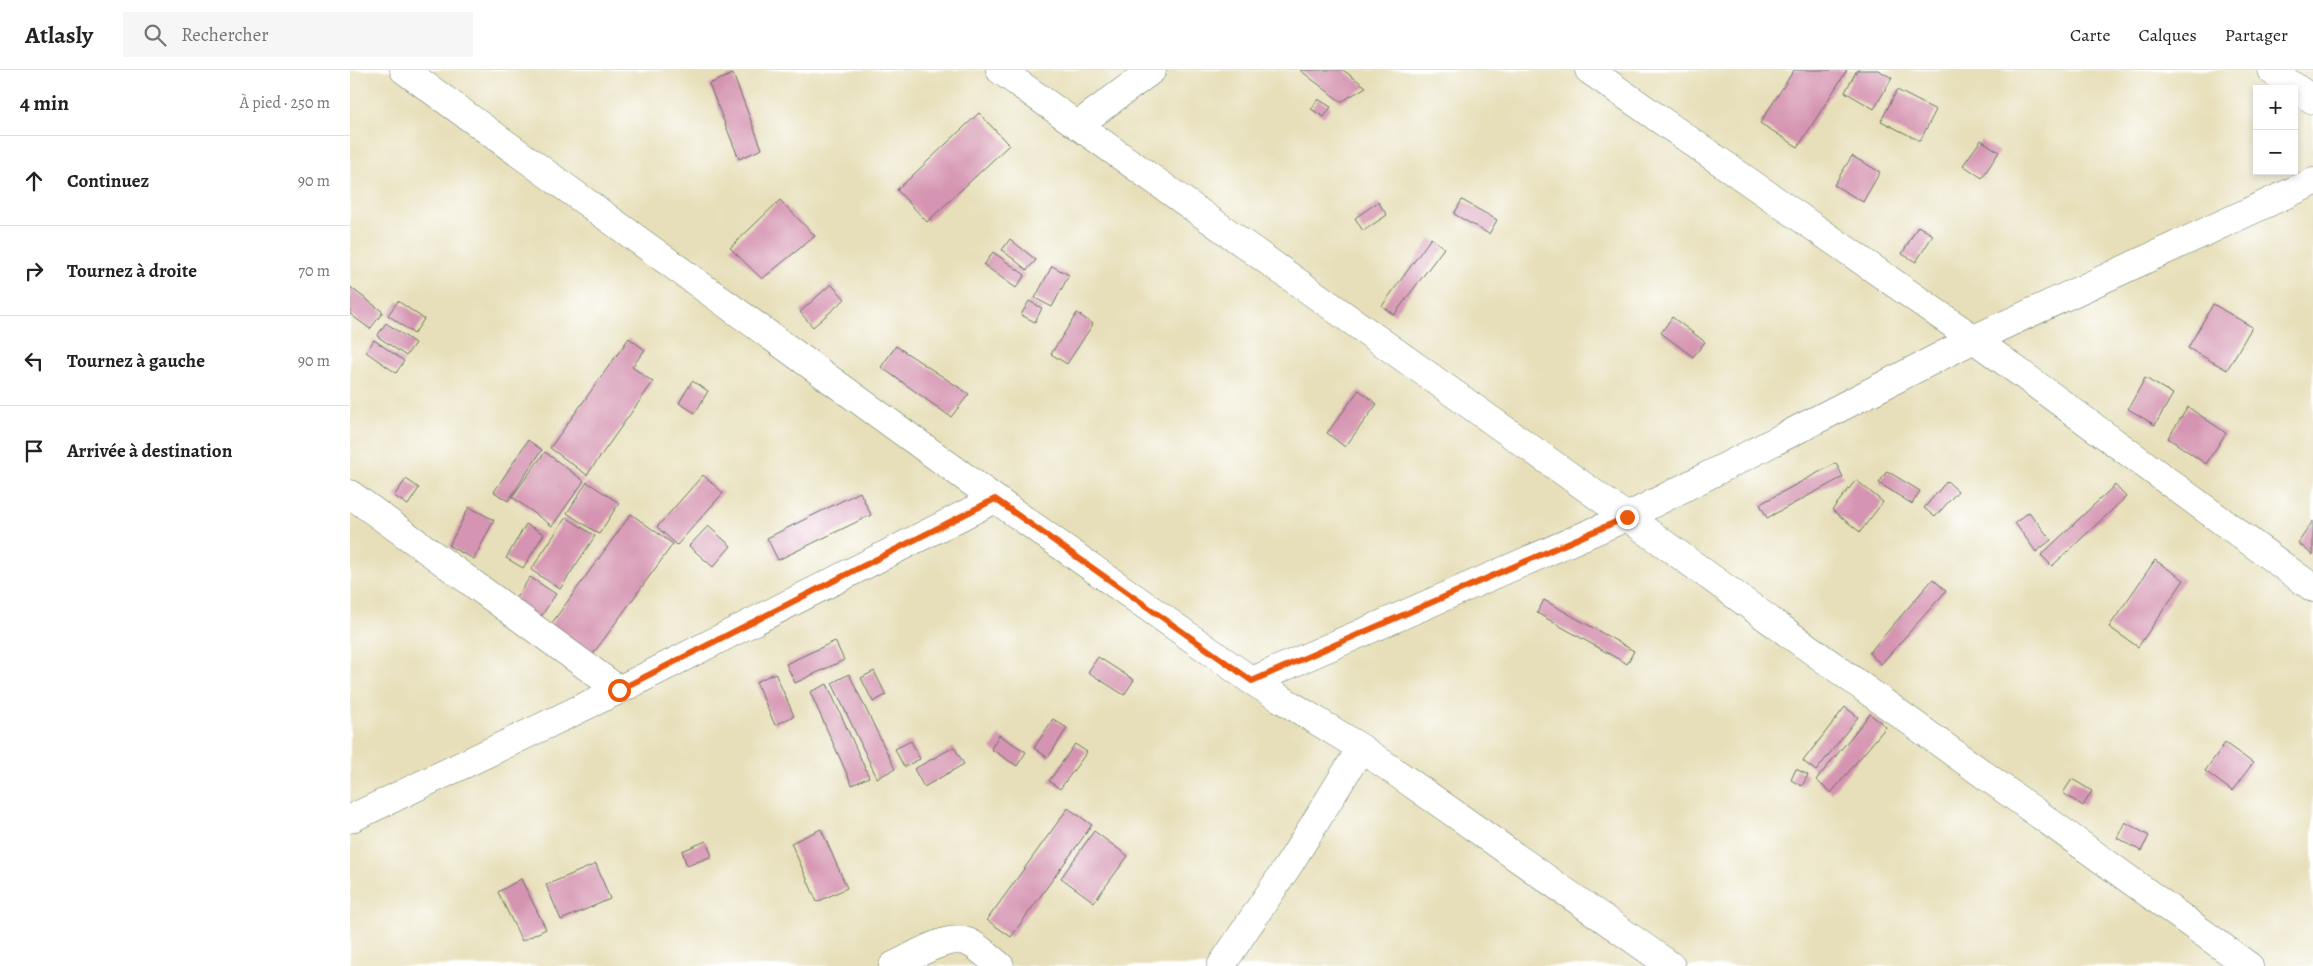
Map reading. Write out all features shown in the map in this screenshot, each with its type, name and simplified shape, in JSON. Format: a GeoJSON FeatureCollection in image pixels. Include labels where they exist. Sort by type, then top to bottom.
{"type":"FeatureCollection","features":[{"type":"Feature","properties":{"kind":"street"},"geometry":{"type":"LineString","coordinates":[[404,70],[995,499],[1252,681],[1361,748],[1671,966]]}},
{"type":"Feature","properties":{"kind":"street"},"geometry":{"type":"LineString","coordinates":[[1000,70],[1627,517],[2249,966]]}},
{"type":"Feature","properties":{"kind":"street"},"geometry":{"type":"LineString","coordinates":[[1078,125],[1152,70]]}},
{"type":"Feature","properties":{"kind":"street"},"geometry":{"type":"LineString","coordinates":[[1589,70],[1974,339],[2313,588]]}},
{"type":"Feature","properties":{"kind":"street"},"geometry":{"type":"LineString","coordinates":[[2271,70],[2313,100]]}},
{"type":"Feature","properties":{"kind":"street"},"geometry":{"type":"LineString","coordinates":[[1252,681],[1627,517],[1974,339],[2313,182]]}},
{"type":"Feature","properties":{"kind":"street"},"geometry":{"type":"LineString","coordinates":[[350,494],[619,690]]}},
{"type":"Feature","properties":{"kind":"street"},"geometry":{"type":"LineString","coordinates":[[350,819],[619,690],[995,499]]}},
{"type":"Feature","properties":{"kind":"street"},"geometry":{"type":"LineString","coordinates":[[1222,966],[1290,863],[1361,748]]}},
{"type":"Feature","properties":{"kind":"street"},"geometry":{"type":"LineString","coordinates":[[893,966],[948,940],[960,939],[972,944],[1000,966]]}},
{"type":"Feature","properties":{"kind":"building"},"geometry":{"type":"Polygon","coordinates":[[[1300,70],[1343,70],[1366,87],[1341,102],[1300,70]]]}},
{"type":"Feature","properties":{"kind":"building"},"geometry":{"type":"Polygon","coordinates":[[[1794,70],[1847,70],[1798,147],[1760,123],[1794,70]]]}},
{"type":"Feature","properties":{"kind":"building"},"geometry":{"type":"Polygon","coordinates":[[[1857,70],[1878,70],[1892,78],[1874,109],[1845,92],[1857,70]]]}},
{"type":"Feature","properties":{"kind":"building"},"geometry":{"type":"Polygon","coordinates":[[[733,74],[762,149],[739,159],[709,84],[733,74]]]}},
{"type":"Feature","properties":{"kind":"building"},"geometry":{"type":"Polygon","coordinates":[[[1897,90],[1936,110],[1920,141],[1881,121],[1897,90]]]}},
{"type":"Feature","properties":{"kind":"building"},"geometry":{"type":"Polygon","coordinates":[[[1318,99],[1331,107],[1324,117],[1311,109],[1318,99]]]}},
{"type":"Feature","properties":{"kind":"building"},"geometry":{"type":"Polygon","coordinates":[[[979,113],[1009,145],[927,222],[897,190],[979,113]]]}},
{"type":"Feature","properties":{"kind":"building"},"geometry":{"type":"Polygon","coordinates":[[[1981,140],[1999,152],[1982,178],[1963,165],[1981,140]]]}},
{"type":"Feature","properties":{"kind":"building"},"geometry":{"type":"Polygon","coordinates":[[[1852,156],[1880,172],[1863,202],[1834,185],[1852,156]]]}},
{"type":"Feature","properties":{"kind":"building"},"geometry":{"type":"Polygon","coordinates":[[[780,200],[815,236],[762,279],[730,248],[780,200]]]}},
{"type":"Feature","properties":{"kind":"building"},"geometry":{"type":"Polygon","coordinates":[[[1462,200],[1497,220],[1489,234],[1454,214],[1462,200]]]}},
{"type":"Feature","properties":{"kind":"building"},"geometry":{"type":"Polygon","coordinates":[[[1378,202],[1387,215],[1363,231],[1355,218],[1378,202]]]}},
{"type":"Feature","properties":{"kind":"building"},"geometry":{"type":"Polygon","coordinates":[[[1918,226],[1933,235],[1916,262],[1902,254],[1918,226]]]}},
{"type":"Feature","properties":{"kind":"building"},"geometry":{"type":"Polygon","coordinates":[[[1431,238],[1444,248],[1394,315],[1382,306],[1431,238]]]}},
{"type":"Feature","properties":{"kind":"building"},"geometry":{"type":"Polygon","coordinates":[[[1010,239],[1036,260],[1027,270],[1002,250],[1010,239]]]}},
{"type":"Feature","properties":{"kind":"building"},"geometry":{"type":"Polygon","coordinates":[[[993,252],[1025,275],[1016,288],[984,265],[993,252]]]}},
{"type":"Feature","properties":{"kind":"building"},"geometry":{"type":"Polygon","coordinates":[[[1052,266],[1069,275],[1052,307],[1035,298],[1052,266]]]}},
{"type":"Feature","properties":{"kind":"building"},"geometry":{"type":"Polygon","coordinates":[[[831,284],[845,299],[813,327],[800,312],[831,284]]]}},
{"type":"Feature","properties":{"kind":"building"},"geometry":{"type":"Polygon","coordinates":[[[350,287],[383,312],[370,329],[350,314],[350,287]]]}},
{"type":"Feature","properties":{"kind":"building"},"geometry":{"type":"Polygon","coordinates":[[[398,301],[424,319],[414,334],[388,315],[398,301]]]}},
{"type":"Feature","properties":{"kind":"building"},"geometry":{"type":"Polygon","coordinates":[[[1029,301],[1042,308],[1035,322],[1021,315],[1029,301]]]}},
{"type":"Feature","properties":{"kind":"building"},"geometry":{"type":"Polygon","coordinates":[[[2213,304],[2252,327],[2227,370],[2188,348],[2213,304]]]}},
{"type":"Feature","properties":{"kind":"building"},"geometry":{"type":"Polygon","coordinates":[[[1077,313],[1093,324],[1067,364],[1051,354],[1077,313]]]}},
{"type":"Feature","properties":{"kind":"building"},"geometry":{"type":"Polygon","coordinates":[[[1672,317],[1705,342],[1693,357],[1661,333],[1672,317]]]}},
{"type":"Feature","properties":{"kind":"building"},"geometry":{"type":"Polygon","coordinates":[[[386,323],[415,343],[406,356],[377,336],[386,323]]]}},
{"type":"Feature","properties":{"kind":"building"},"geometry":{"type":"Polygon","coordinates":[[[629,338],[645,350],[632,367],[653,382],[587,475],[550,448],[629,338]]]}},
{"type":"Feature","properties":{"kind":"building"},"geometry":{"type":"Polygon","coordinates":[[[374,340],[404,361],[396,373],[366,352],[374,340]]]}},
{"type":"Feature","properties":{"kind":"building"},"geometry":{"type":"Polygon","coordinates":[[[896,346],[969,394],[951,417],[881,367],[896,346]]]}},
{"type":"Feature","properties":{"kind":"building"},"geometry":{"type":"Polygon","coordinates":[[[2145,378],[2173,394],[2155,425],[2128,409],[2145,378]]]}},
{"type":"Feature","properties":{"kind":"building"},"geometry":{"type":"Polygon","coordinates":[[[692,381],[708,391],[695,413],[679,403],[692,381]]]}},
{"type":"Feature","properties":{"kind":"building"},"geometry":{"type":"Polygon","coordinates":[[[1359,390],[1377,404],[1345,447],[1327,433],[1359,390]]]}},
{"type":"Feature","properties":{"kind":"building"},"geometry":{"type":"Polygon","coordinates":[[[2188,407],[2226,433],[2206,464],[2168,438],[2188,407]]]}},
{"type":"Feature","properties":{"kind":"building"},"geometry":{"type":"Polygon","coordinates":[[[528,440],[542,450],[508,501],[494,492],[528,440]]]}},
{"type":"Feature","properties":{"kind":"building"},"geometry":{"type":"Polygon","coordinates":[[[545,452],[584,481],[552,526],[512,497],[545,452]]]}},
{"type":"Feature","properties":{"kind":"building"},"geometry":{"type":"Polygon","coordinates":[[[1836,463],[1843,477],[1767,518],[1760,504],[1836,463]]]}},
{"type":"Feature","properties":{"kind":"building"},"geometry":{"type":"Polygon","coordinates":[[[1887,471],[1920,491],[1912,504],[1879,483],[1887,471]]]}},
{"type":"Feature","properties":{"kind":"building"},"geometry":{"type":"Polygon","coordinates":[[[703,475],[723,493],[677,545],[657,527],[703,475]]]}},
{"type":"Feature","properties":{"kind":"building"},"geometry":{"type":"Polygon","coordinates":[[[406,479],[419,488],[408,505],[394,496],[406,479]]]}},
{"type":"Feature","properties":{"kind":"building"},"geometry":{"type":"Polygon","coordinates":[[[1856,480],[1883,502],[1860,532],[1832,510],[1856,480]]]}},
{"type":"Feature","properties":{"kind":"building"},"geometry":{"type":"Polygon","coordinates":[[[1947,481],[1958,491],[1935,517],[1924,508],[1947,481]]]}},
{"type":"Feature","properties":{"kind":"building"},"geometry":{"type":"Polygon","coordinates":[[[587,482],[619,503],[599,534],[567,513],[587,482]]]}},
{"type":"Feature","properties":{"kind":"building"},"geometry":{"type":"Polygon","coordinates":[[[2115,485],[2126,497],[2052,566],[2041,555],[2115,485]]]}},
{"type":"Feature","properties":{"kind":"building"},"geometry":{"type":"Polygon","coordinates":[[[860,492],[871,515],[778,560],[767,538],[860,492]]]}},
{"type":"Feature","properties":{"kind":"building"},"geometry":{"type":"Polygon","coordinates":[[[469,507],[494,520],[474,559],[449,546],[469,507]]]}},
{"type":"Feature","properties":{"kind":"building"},"geometry":{"type":"Polygon","coordinates":[[[2029,512],[2051,540],[2036,552],[2015,523],[2029,512]]]}},
{"type":"Feature","properties":{"kind":"building"},"geometry":{"type":"Polygon","coordinates":[[[631,514],[673,544],[590,658],[549,627],[631,514]]]}},
{"type":"Feature","properties":{"kind":"building"},"geometry":{"type":"Polygon","coordinates":[[[566,517],[595,536],[560,589],[531,570],[566,517]]]}},
{"type":"Feature","properties":{"kind":"building"},"geometry":{"type":"Polygon","coordinates":[[[2313,521],[2313,555],[2298,543],[2313,521]]]}},
{"type":"Feature","properties":{"kind":"building"},"geometry":{"type":"Polygon","coordinates":[[[526,524],[544,534],[523,568],[506,558],[526,524]]]}},
{"type":"Feature","properties":{"kind":"building"},"geometry":{"type":"Polygon","coordinates":[[[708,526],[731,546],[713,567],[689,546],[708,526]]]}},
{"type":"Feature","properties":{"kind":"building"},"geometry":{"type":"Polygon","coordinates":[[[2155,560],[2184,580],[2138,647],[2109,627],[2155,560]]]}},
{"type":"Feature","properties":{"kind":"building"},"geometry":{"type":"Polygon","coordinates":[[[530,577],[556,594],[538,621],[512,604],[530,577]]]}},
{"type":"Feature","properties":{"kind":"building"},"geometry":{"type":"Polygon","coordinates":[[[1933,579],[1946,591],[1881,664],[1869,653],[1933,579]]]}},
{"type":"Feature","properties":{"kind":"building"},"geometry":{"type":"Polygon","coordinates":[[[1544,600],[1634,651],[1627,664],[1537,613],[1544,600]]]}},
{"type":"Feature","properties":{"kind":"building"},"geometry":{"type":"Polygon","coordinates":[[[835,641],[844,660],[795,683],[786,664],[835,641]]]}},
{"type":"Feature","properties":{"kind":"building"},"geometry":{"type":"Polygon","coordinates":[[[1098,657],[1134,680],[1124,695],[1088,672],[1098,657]]]}},
{"type":"Feature","properties":{"kind":"building"},"geometry":{"type":"Polygon","coordinates":[[[874,671],[886,695],[873,702],[861,678],[874,671]]]}},
{"type":"Feature","properties":{"kind":"building"},"geometry":{"type":"Polygon","coordinates":[[[775,673],[794,716],[775,725],[756,682],[775,673]]]}},
{"type":"Feature","properties":{"kind":"building"},"geometry":{"type":"Polygon","coordinates":[[[849,674],[895,769],[877,778],[832,683],[849,674]]]}},
{"type":"Feature","properties":{"kind":"building"},"geometry":{"type":"Polygon","coordinates":[[[827,684],[869,777],[852,785],[810,692],[827,684]]]}},
{"type":"Feature","properties":{"kind":"building"},"geometry":{"type":"Polygon","coordinates":[[[1845,707],[1858,717],[1816,771],[1803,761],[1845,707]]]}},
{"type":"Feature","properties":{"kind":"building"},"geometry":{"type":"Polygon","coordinates":[[[1870,714],[1886,727],[1831,793],[1816,780],[1870,714]]]}},
{"type":"Feature","properties":{"kind":"building"},"geometry":{"type":"Polygon","coordinates":[[[1053,719],[1067,728],[1048,758],[1034,748],[1053,719]]]}},
{"type":"Feature","properties":{"kind":"building"},"geometry":{"type":"Polygon","coordinates":[[[999,735],[1026,752],[1017,766],[991,749],[999,735]]]}},
{"type":"Feature","properties":{"kind":"building"},"geometry":{"type":"Polygon","coordinates":[[[911,741],[920,759],[904,767],[895,749],[911,741]]]}},
{"type":"Feature","properties":{"kind":"building"},"geometry":{"type":"Polygon","coordinates":[[[2225,743],[2253,763],[2232,791],[2205,771],[2225,743]]]}},
{"type":"Feature","properties":{"kind":"building"},"geometry":{"type":"Polygon","coordinates":[[[1075,744],[1087,752],[1060,789],[1049,781],[1075,744]]]}},
{"type":"Feature","properties":{"kind":"building"},"geometry":{"type":"Polygon","coordinates":[[[954,747],[964,764],[924,787],[914,769],[954,747]]]}},
{"type":"Feature","properties":{"kind":"building"},"geometry":{"type":"Polygon","coordinates":[[[1796,769],[1808,775],[1802,786],[1791,780],[1796,769]]]}},
{"type":"Feature","properties":{"kind":"building"},"geometry":{"type":"Polygon","coordinates":[[[2072,779],[2092,791],[2083,806],[2063,793],[2072,779]]]}},
{"type":"Feature","properties":{"kind":"building"},"geometry":{"type":"Polygon","coordinates":[[[1068,808],[1092,825],[1011,937],[987,920],[1068,808]]]}},
{"type":"Feature","properties":{"kind":"building"},"geometry":{"type":"Polygon","coordinates":[[[2125,822],[2149,836],[2141,851],[2117,838],[2125,822]]]}},
{"type":"Feature","properties":{"kind":"building"},"geometry":{"type":"Polygon","coordinates":[[[821,829],[847,888],[817,902],[791,843],[821,829]]]}},
{"type":"Feature","properties":{"kind":"building"},"geometry":{"type":"Polygon","coordinates":[[[1094,831],[1128,856],[1094,902],[1061,878],[1094,831]]]}},
{"type":"Feature","properties":{"kind":"building"},"geometry":{"type":"Polygon","coordinates":[[[706,841],[712,856],[687,866],[682,851],[706,841]]]}},
{"type":"Feature","properties":{"kind":"building"},"geometry":{"type":"Polygon","coordinates":[[[596,864],[610,899],[561,920],[546,885],[596,864]]]}},
{"type":"Feature","properties":{"kind":"building"},"geometry":{"type":"Polygon","coordinates":[[[521,879],[546,929],[522,941],[498,892],[521,879]]]}},
{"type":"Feature","properties":{"kind":"route"},"geometry":{"type":"LineString","coordinates":[[619,690],[995,499],[1252,681],[1627,517]]}}]}
